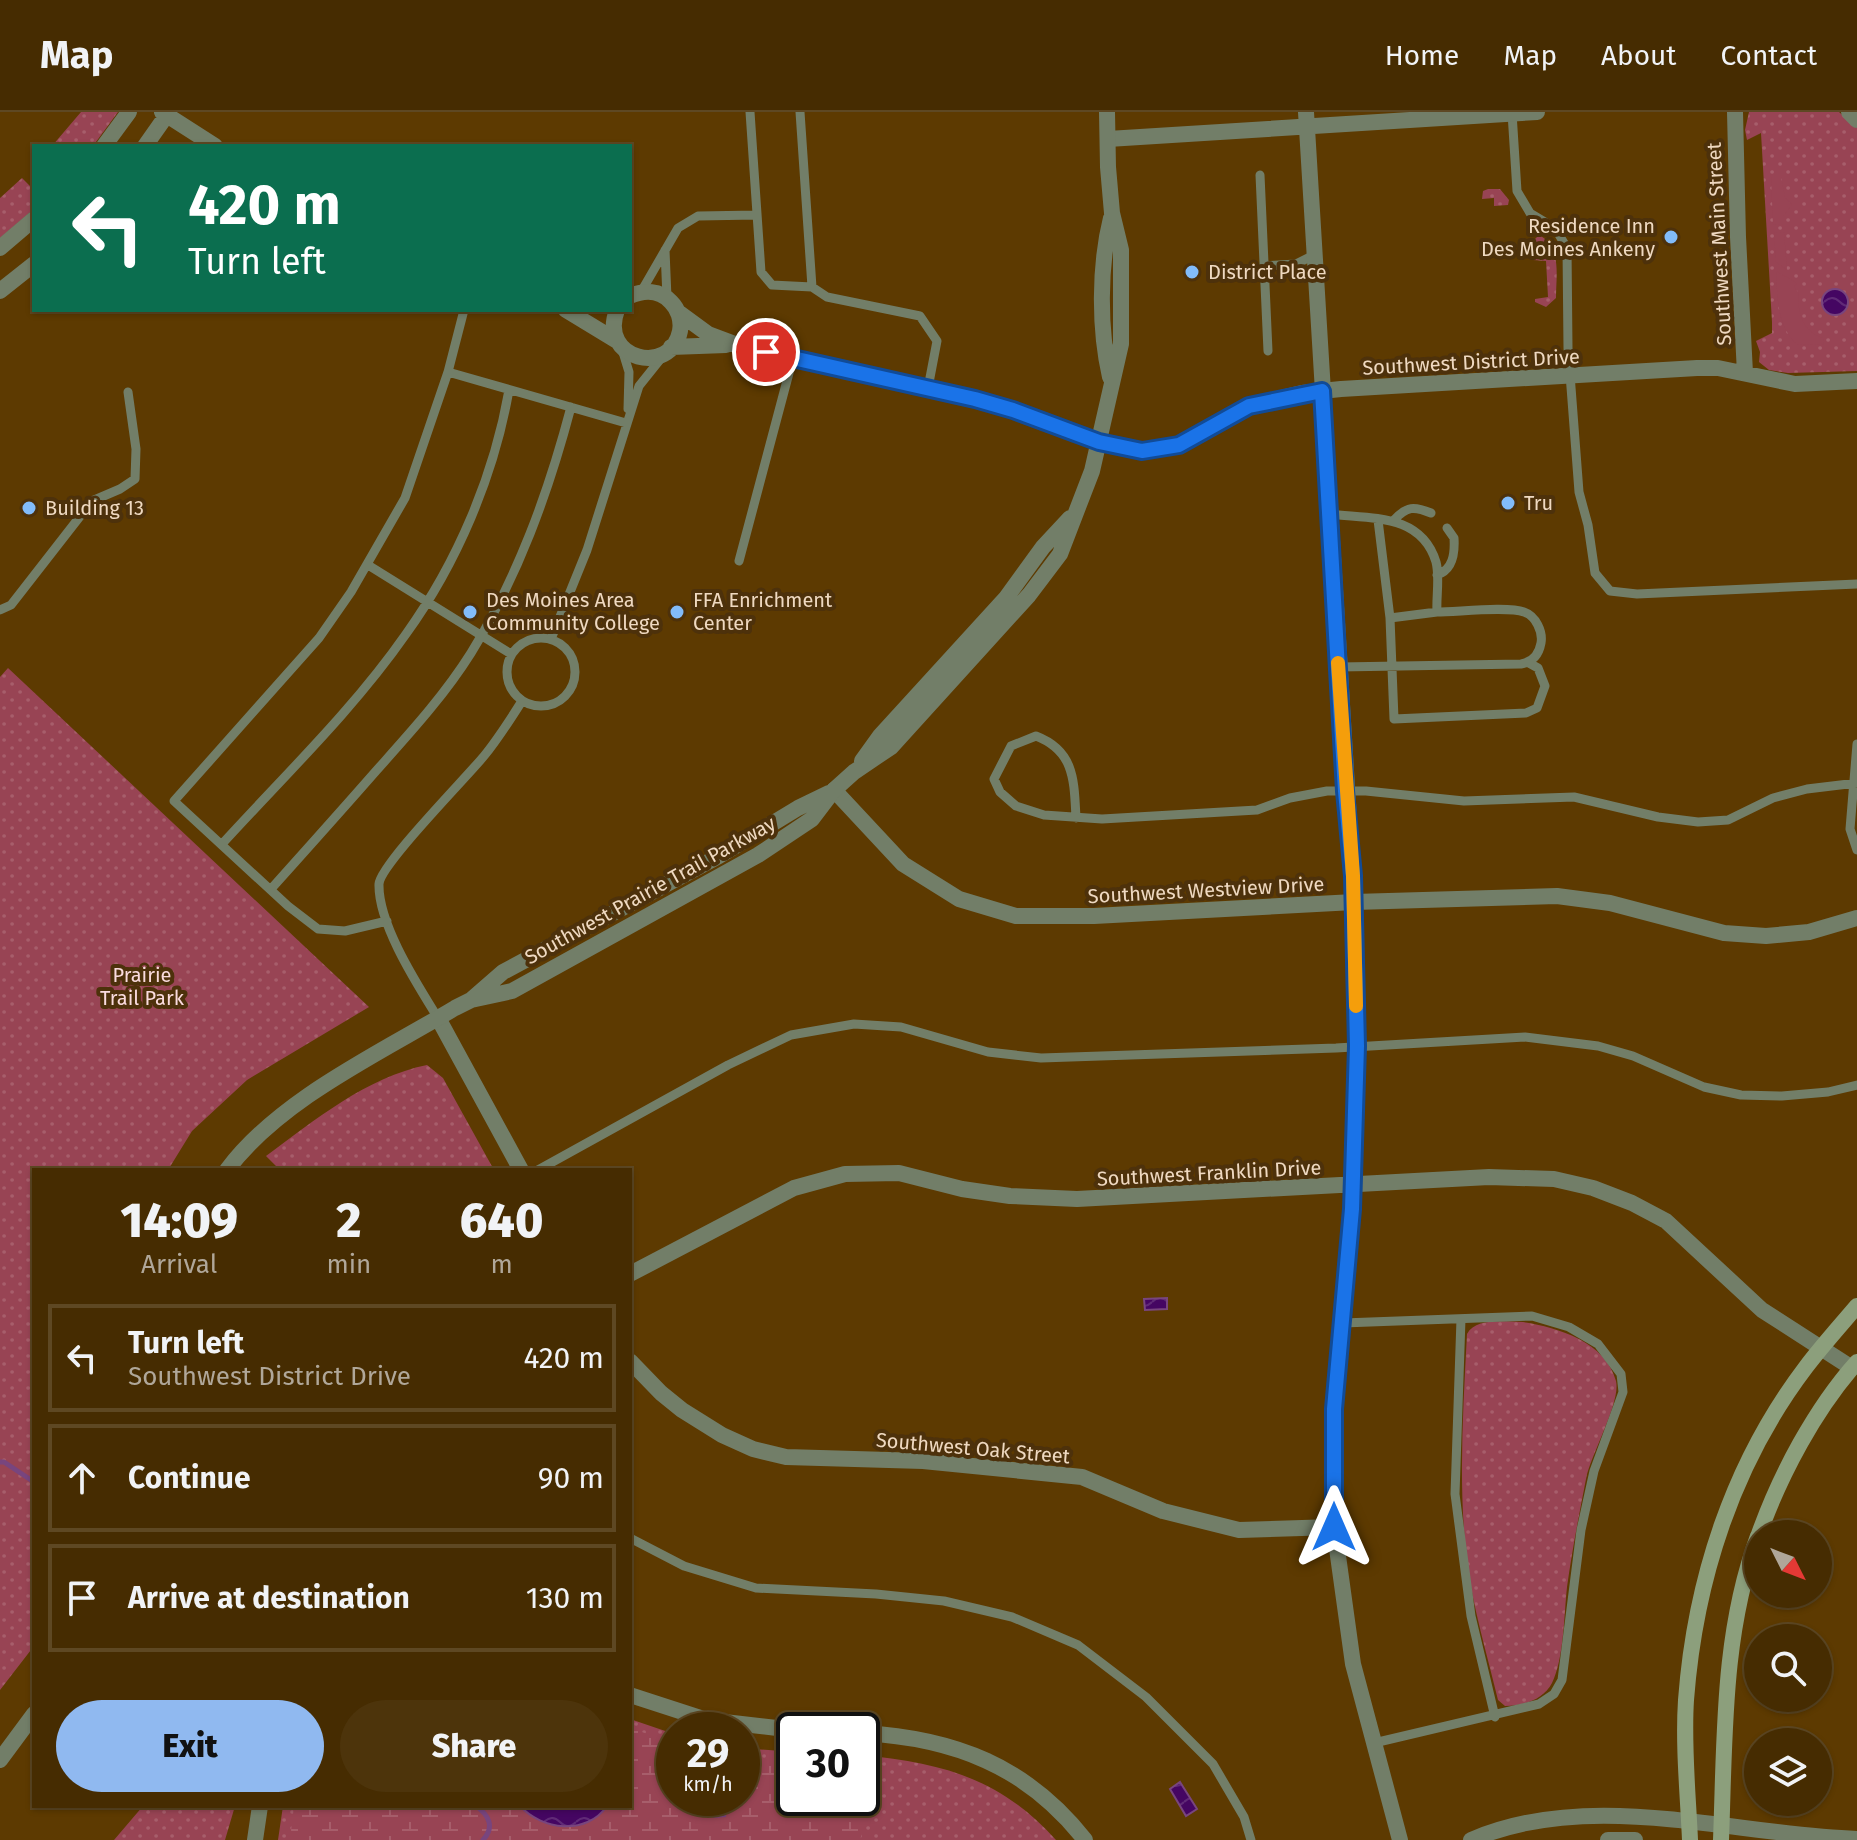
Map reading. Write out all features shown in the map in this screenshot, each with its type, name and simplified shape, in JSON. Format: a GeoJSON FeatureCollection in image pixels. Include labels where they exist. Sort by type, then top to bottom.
{"type":"FeatureCollection","features":[{"type":"Feature","properties":{"kind":"main road"},"geometry":{"type":"LineString","coordinates":[[1690,1840],[1686,1702],[1694,1626],[1703,1581],[1722,1524],[1757,1445],[1804,1369],[1857,1306]]}},
{"type":"Feature","properties":{"kind":"main road"},"geometry":{"type":"LineString","coordinates":[[1765,1520],[1811,1427],[1855,1367]]}},
{"type":"Feature","properties":{"kind":"main road"},"geometry":{"type":"LineString","coordinates":[[1721,1833],[1724,1706],[1737,1606],[1744,1582]]}},
{"type":"Feature","properties":{"kind":"street"},"geometry":{"type":"LineString","coordinates":[[105,144],[129,112]]}},
{"type":"Feature","properties":{"kind":"street","name":"Southwest Prairie Trail Parkway"},"geometry":{"type":"LineString","coordinates":[[229,1168],[275,1119],[313,1092],[471,1000],[512,991],[758,855],[812,819],[834,790],[891,747],[1029,595],[1060,554],[1086,490],[1121,344],[1121,250],[1112,213],[1107,112]]}},
{"type":"Feature","properties":{"kind":"street"},"geometry":{"type":"LineString","coordinates":[[1108,139],[1307,119],[1537,112]]}},
{"type":"Feature","properties":{"kind":"street","name":"Southwest Main Street"},"geometry":{"type":"LineString","coordinates":[[1735,112],[1745,373]]}},
{"type":"Feature","properties":{"kind":"street"},"geometry":{"type":"LineString","coordinates":[[1849,112],[1857,120]]}},
{"type":"Feature","properties":{"kind":"street"},"geometry":{"type":"LineString","coordinates":[[146,144],[166,113],[212,144]]}},
{"type":"Feature","properties":{"kind":"street"},"geometry":{"type":"LineString","coordinates":[[1307,119],[1354,902],[1357,1046],[1353,1185],[1334,1409],[1334,1527],[1353,1664],[1400,1840]]}},
{"type":"Feature","properties":{"kind":"street"},"geometry":{"type":"LineString","coordinates":[[0,248],[32,221]]}},
{"type":"Feature","properties":{"kind":"street"},"geometry":{"type":"LineString","coordinates":[[0,291],[32,266]]}},
{"type":"Feature","properties":{"kind":"street"},"geometry":{"type":"LineString","coordinates":[[635,294],[650,291],[667,298],[678,312],[708,334],[740,346]]}},
{"type":"Feature","properties":{"kind":"street"},"geometry":{"type":"LineString","coordinates":[[569,312],[619,343],[631,355],[645,358],[668,350],[712,344],[740,346]]}},
{"type":"Feature","properties":{"kind":"street"},"geometry":{"type":"LineString","coordinates":[[617,312],[613,327],[619,343]]}},
{"type":"Feature","properties":{"kind":"street"},"geometry":{"type":"LineString","coordinates":[[668,350],[680,331],[678,312]]}},
{"type":"Feature","properties":{"kind":"street","name":"Southwest District Drive"},"geometry":{"type":"LineString","coordinates":[[740,346],[1013,410],[1099,442],[1142,451],[1179,445],[1249,406],[1322,391],[1697,368],[1718,368],[1795,384],[1857,381]]}},
{"type":"Feature","properties":{"kind":"street","name":"Southwest Westview Drive"},"geometry":{"type":"LineString","coordinates":[[834,790],[903,864],[959,899],[1016,916],[1094,916],[1354,902],[1557,896],[1610,903],[1724,933],[1766,936],[1809,932],[1857,918]]}},
{"type":"Feature","properties":{"kind":"street"},"geometry":{"type":"LineString","coordinates":[[438,1018],[520,1168]]}},
{"type":"Feature","properties":{"kind":"street","name":"Southwest Franklin Drive"},"geometry":{"type":"LineString","coordinates":[[632,1273],[794,1188],[845,1174],[899,1173],[962,1189],[1010,1196],[1077,1199],[1489,1177],[1554,1179],[1593,1188],[1666,1221],[1762,1310],[1855,1367]]}},
{"type":"Feature","properties":{"kind":"street","name":"Southwest Oak Street"},"geometry":{"type":"LineString","coordinates":[[632,1363],[682,1410],[722,1435],[753,1449],[786,1457],[923,1461],[1082,1477],[1163,1511],[1239,1530],[1334,1527]]}},
{"type":"Feature","properties":{"kind":"street"},"geometry":{"type":"LineString","coordinates":[[632,1696],[707,1720],[776,1728]]}},
{"type":"Feature","properties":{"kind":"street"},"geometry":{"type":"LineString","coordinates":[[0,1760],[32,1717]]}},
{"type":"Feature","properties":{"kind":"street"},"geometry":{"type":"LineString","coordinates":[[880,1735],[949,1745],[998,1765],[1045,1798],[1085,1840]]}},
{"type":"Feature","properties":{"kind":"street"},"geometry":{"type":"LineString","coordinates":[[255,1840],[260,1808]]}},
{"type":"Feature","properties":{"kind":"street"},"geometry":{"type":"LineString","coordinates":[[1471,1840],[1513,1827],[1553,1820],[1650,1816],[1689,1821],[1721,1833],[1857,1839]]}},
{"type":"Feature","properties":{"kind":"street"},"geometry":{"type":"LineString","coordinates":[[1608,1840],[1635,1840]]}},
{"type":"Feature","properties":{"kind":"lane"},"geometry":{"type":"LineString","coordinates":[[750,112],[761,272],[772,285],[812,287],[827,297],[920,316],[937,341],[928,388]]}},
{"type":"Feature","properties":{"kind":"lane"},"geometry":{"type":"LineString","coordinates":[[800,112],[812,287]]}},
{"type":"Feature","properties":{"kind":"lane"},"geometry":{"type":"LineString","coordinates":[[1512,113],[1517,191],[1530,213],[1555,228],[1567,248],[1579,492],[1588,525],[1595,573],[1610,591],[1644,594],[1857,584]]}},
{"type":"Feature","properties":{"kind":"lane"},"geometry":{"type":"LineString","coordinates":[[1260,175],[1268,351]]}},
{"type":"Feature","properties":{"kind":"lane"},"geometry":{"type":"LineString","coordinates":[[635,294],[678,228],[698,216],[757,215]]}},
{"type":"Feature","properties":{"kind":"lane"},"geometry":{"type":"LineString","coordinates":[[665,250],[667,298]]}},
{"type":"Feature","properties":{"kind":"lane"},"geometry":{"type":"LineString","coordinates":[[1264,266],[1296,264],[1316,254]]}},
{"type":"Feature","properties":{"kind":"lane"},"geometry":{"type":"LineString","coordinates":[[387,921],[345,931],[318,929],[174,801],[319,638],[368,565],[405,498],[448,372],[463,312]]}},
{"type":"Feature","properties":{"kind":"lane"},"geometry":{"type":"LineString","coordinates":[[619,343],[629,372],[626,423]]}},
{"type":"Feature","properties":{"kind":"lane"},"geometry":{"type":"LineString","coordinates":[[551,639],[587,550],[639,386],[668,350]]}},
{"type":"Feature","properties":{"kind":"lane"},"geometry":{"type":"LineString","coordinates":[[739,561],[793,358]]}},
{"type":"Feature","properties":{"kind":"lane"},"geometry":{"type":"LineString","coordinates":[[448,372],[626,423]]}},
{"type":"Feature","properties":{"kind":"lane"},"geometry":{"type":"LineString","coordinates":[[222,844],[380,670],[427,602],[452,558],[479,497],[509,390]]}},
{"type":"Feature","properties":{"kind":"lane"},"geometry":{"type":"LineString","coordinates":[[0,610],[11,605],[92,501],[135,479],[136,449],[128,392]]}},
{"type":"Feature","properties":{"kind":"lane"},"geometry":{"type":"LineString","coordinates":[[271,889],[411,732],[469,656],[528,543],[550,483],[571,407]]}},
{"type":"Feature","properties":{"kind":"lane"},"geometry":{"type":"LineString","coordinates":[[1394,520],[1405,509],[1416,507],[1431,513]]}},
{"type":"Feature","properties":{"kind":"lane"},"geometry":{"type":"LineString","coordinates":[[1330,514],[1394,520],[1408,527],[1429,547],[1436,563],[1437,612]]}},
{"type":"Feature","properties":{"kind":"lane"},"geometry":{"type":"LineString","coordinates":[[1339,667],[1390,666],[1529,663],[1538,668],[1545,686],[1537,708],[1526,713],[1394,719],[1390,666],[1390,618],[1378,520]]}},
{"type":"Feature","properties":{"kind":"lane"},"geometry":{"type":"LineString","coordinates":[[1437,575],[1445,572],[1452,562],[1454,538],[1447,528]]}},
{"type":"Feature","properties":{"kind":"lane"},"geometry":{"type":"LineString","coordinates":[[368,565],[511,654]]}},
{"type":"Feature","properties":{"kind":"lane"},"geometry":{"type":"LineString","coordinates":[[1390,618],[1437,612],[1522,611],[1529,615],[1541,635],[1536,656],[1529,663]]}},
{"type":"Feature","properties":{"kind":"lane"},"geometry":{"type":"LineString","coordinates":[[533,638],[551,639],[570,655],[575,670],[572,686],[561,699],[546,706],[522,701],[509,685],[507,664],[511,654],[533,638]]}},
{"type":"Feature","properties":{"kind":"lane"},"geometry":{"type":"LineString","coordinates":[[438,1018],[405,962],[387,921],[379,886],[381,875],[397,852],[484,756],[522,701]]}},
{"type":"Feature","properties":{"kind":"lane"},"geometry":{"type":"LineString","coordinates":[[1076,818],[1074,781],[1064,752],[1036,736],[1011,746],[994,779],[1000,792],[1016,806],[1044,815],[1076,818],[1144,818],[1257,810],[1290,798],[1345,791],[1404,793],[1464,801],[1574,797],[1658,817],[1698,822],[1728,820],[1773,798],[1807,789],[1856,785]]}},
{"type":"Feature","properties":{"kind":"lane"},"geometry":{"type":"LineString","coordinates":[[1857,744],[1850,829],[1857,850]]}},
{"type":"Feature","properties":{"kind":"lane"},"geometry":{"type":"LineString","coordinates":[[542,1168],[791,1035],[854,1024],[901,1027],[988,1052],[1041,1058],[1525,1037],[1598,1046],[1633,1056],[1704,1087],[1741,1095],[1782,1096],[1828,1092],[1857,1085]]}},
{"type":"Feature","properties":{"kind":"lane"},"geometry":{"type":"LineString","coordinates":[[1343,1323],[1532,1316],[1569,1327],[1598,1344],[1621,1374],[1622,1383],[1618,1408],[1594,1471],[1581,1530],[1562,1680],[1554,1694],[1539,1704],[1495,1717],[1374,1743]]}},
{"type":"Feature","properties":{"kind":"lane"},"geometry":{"type":"LineString","coordinates":[[1461,1319],[1455,1494],[1471,1616],[1495,1717]]}},
{"type":"Feature","properties":{"kind":"lane"},"geometry":{"type":"LineString","coordinates":[[632,1539],[684,1566],[756,1588],[944,1601],[1012,1617],[1078,1645],[1146,1697],[1213,1764],[1244,1817],[1251,1840]]}},
{"type":"Feature","properties":{"kind":"green space"},"geometry":{"type":"Polygon","coordinates":[[[81,112],[118,112],[94,144],[54,144],[81,112]]]}},
{"type":"Feature","properties":{"kind":"green space"},"geometry":{"type":"Polygon","coordinates":[[[1749,112],[1839,112],[1857,128],[1857,371],[1788,373],[1769,370],[1759,362],[1760,352],[1756,341],[1772,333],[1772,322],[1761,133],[1747,140],[1745,130],[1749,112]]]}},
{"type":"Feature","properties":{"kind":"green space"},"geometry":{"type":"Polygon","coordinates":[[[1771,177],[1781,177],[1785,197],[1792,205],[1783,216],[1783,225],[1773,224],[1771,177]]]}},
{"type":"Feature","properties":{"kind":"green space"},"geometry":{"type":"Polygon","coordinates":[[[22,178],[32,188],[32,211],[0,238],[0,198],[22,178]]]}},
{"type":"Feature","properties":{"kind":"green space"},"geometry":{"type":"Polygon","coordinates":[[[1500,189],[1509,200],[1508,205],[1494,206],[1494,198],[1482,199],[1483,191],[1500,189]]]}},
{"type":"Feature","properties":{"kind":"green space"},"geometry":{"type":"Polygon","coordinates":[[[1784,232],[1787,270],[1776,262],[1774,233],[1784,232]]]}},
{"type":"Feature","properties":{"kind":"green space"},"geometry":{"type":"Polygon","coordinates":[[[1539,235],[1551,247],[1556,263],[1556,298],[1546,307],[1535,302],[1535,299],[1548,297],[1546,261],[1533,260],[1532,242],[1539,235]]]}},
{"type":"Feature","properties":{"kind":"green space"},"geometry":{"type":"Polygon","coordinates":[[[1776,271],[1797,283],[1794,287],[1799,293],[1802,320],[1810,331],[1823,338],[1824,345],[1796,344],[1789,336],[1779,310],[1776,271]]]}},
{"type":"Feature","properties":{"kind":"green space","name":"Prairie Trail Park"},"geometry":{"type":"Polygon","coordinates":[[[8,668],[369,1007],[247,1080],[192,1131],[169,1168],[32,1168],[32,1649],[0,1690],[0,677],[8,668]]]}},
{"type":"Feature","properties":{"kind":"green space"},"geometry":{"type":"Polygon","coordinates":[[[427,1065],[443,1078],[493,1168],[278,1168],[266,1156],[342,1102],[383,1079],[427,1065]]]}},
{"type":"Feature","properties":{"kind":"green space"},"geometry":{"type":"Polygon","coordinates":[[[1523,1322],[1565,1333],[1591,1347],[1611,1367],[1616,1390],[1586,1479],[1556,1673],[1548,1689],[1538,1698],[1505,1706],[1498,1700],[1467,1562],[1462,1477],[1464,1391],[1467,1334],[1471,1329],[1484,1323],[1523,1322]]]}},
{"type":"Feature","properties":{"kind":"green space"},"geometry":{"type":"Polygon","coordinates":[[[632,1720],[656,1728],[656,1816],[760,1816],[760,1749],[776,1751],[776,1816],[880,1816],[880,1757],[918,1763],[968,1777],[1013,1802],[1056,1840],[278,1840],[283,1808],[632,1808],[632,1720]]]}},
{"type":"Feature","properties":{"kind":"green space"},"geometry":{"type":"Polygon","coordinates":[[[632,1729],[656,1737],[656,1816],[760,1816],[760,1759],[776,1761],[776,1816],[867,1816],[860,1840],[290,1840],[294,1808],[523,1808],[542,1821],[561,1827],[603,1812],[606,1808],[632,1808],[632,1729]]]}},
{"type":"Feature","properties":{"kind":"green space"},"geometry":{"type":"Polygon","coordinates":[[[141,1808],[234,1808],[225,1840],[114,1840],[141,1808]]]}},
{"type":"Feature","properties":{"kind":"water"},"geometry":{"type":"Polygon","coordinates":[[[1835,289],[1844,293],[1848,302],[1844,311],[1835,315],[1826,311],[1822,302],[1826,293],[1835,289]]]}},
{"type":"Feature","properties":{"kind":"water"},"geometry":{"type":"Polygon","coordinates":[[[1167,1298],[1167,1309],[1145,1310],[1144,1299],[1167,1298]]]}},
{"type":"Feature","properties":{"kind":"water"},"geometry":{"type":"Polygon","coordinates":[[[1180,1782],[1197,1809],[1186,1816],[1170,1789],[1180,1782]]]}},
{"type":"Feature","properties":{"kind":"water"},"geometry":{"type":"Polygon","coordinates":[[[522,1808],[605,1808],[598,1816],[576,1826],[552,1824],[522,1808]]]}},
{"type":"Feature","properties":{"kind":"waterway"},"geometry":{"type":"LineString","coordinates":[[0,1462],[32,1481]]}},
{"type":"Feature","properties":{"kind":"waterway"},"geometry":{"type":"LineString","coordinates":[[478,1808],[489,1822],[489,1830],[483,1840]]}},
{"type":"Feature","properties":{"kind":"slow traffic"},"geometry":{"type":"LineString","coordinates":[[1338,663],[1353,876],[1356,1006]]}},
{"type":"Feature","properties":{"kind":"place","name":"Residence Inn Des Moines Ankeny"},"geometry":{"type":"Point","coordinates":[1671,237]}},
{"type":"Feature","properties":{"kind":"place","name":"District Place"},"geometry":{"type":"Point","coordinates":[1192,272]}},
{"type":"Feature","properties":{"kind":"place","name":"Tru"},"geometry":{"type":"Point","coordinates":[1508,503]}},
{"type":"Feature","properties":{"kind":"place","name":"Building 13"},"geometry":{"type":"Point","coordinates":[29,508]}},
{"type":"Feature","properties":{"kind":"place","name":"Des Moines Area Community College"},"geometry":{"type":"Point","coordinates":[470,612]}},
{"type":"Feature","properties":{"kind":"place","name":"FFA Enrichment Center"},"geometry":{"type":"Point","coordinates":[677,612]}},
{"type":"Feature","properties":{"kind":"route"},"geometry":{"type":"LineString","coordinates":[[766,352],[975,399],[1099,442],[1142,451],[1179,445],[1249,406],[1322,391],[1345,791],[1353,876],[1357,1046],[1352,1209],[1334,1409],[1334,1527]]}}]}
